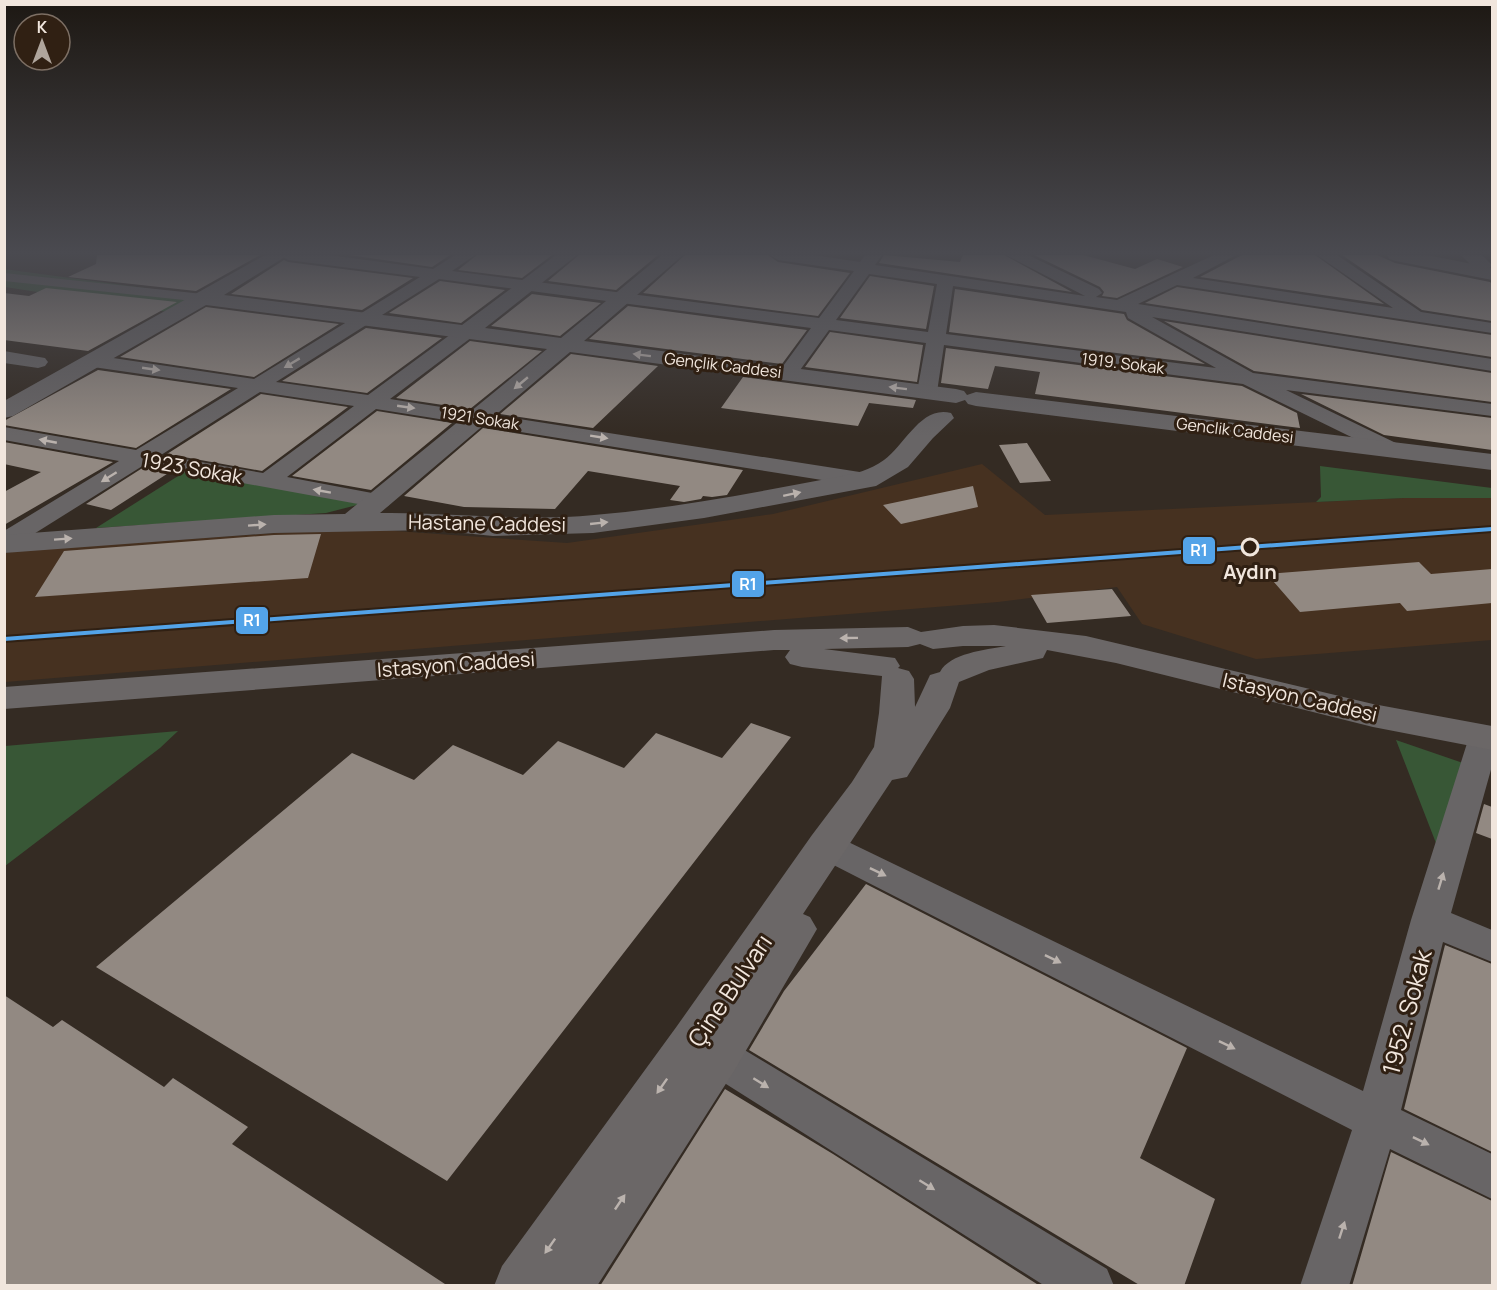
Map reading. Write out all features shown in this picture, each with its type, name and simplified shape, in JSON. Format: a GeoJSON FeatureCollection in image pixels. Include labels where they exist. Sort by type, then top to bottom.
{"type":"FeatureCollection","features":[{"type":"Feature","properties":{"kind":"main road","name":"Istasyon Caddesi"},"geometry":{"type":"LineString","coordinates":[[4,698],[774,640],[920,638],[958,635],[1040,640],[1108,651],[1407,722],[1489,737]]}},
{"type":"Feature","properties":{"kind":"main road"},"geometry":{"type":"LineString","coordinates":[[920,638],[953,649],[960,665],[950,678]]}},
{"type":"Feature","properties":{"kind":"main road","name":"Çine Bulvarı"},"geometry":{"type":"LineString","coordinates":[[834,850],[892,747],[897,713],[890,672],[881,658],[883,650],[897,639],[920,638]]}},
{"type":"Feature","properties":{"kind":"main road"},"geometry":{"type":"LineString","coordinates":[[4,718],[785,656],[890,672],[919,685],[950,678],[979,662],[1025,651],[1108,651]]}},
{"type":"Feature","properties":{"kind":"main road","name":"Çine Bulvarı"},"geometry":{"type":"LineString","coordinates":[[564,1286],[705,1048],[950,678]]}},
{"type":"Feature","properties":{"kind":"main road","name":"Çine Bulvarı"},"geometry":{"type":"LineString","coordinates":[[522,1286],[705,1048]]}},
{"type":"Feature","properties":{"kind":"street"},"geometry":{"type":"LineString","coordinates":[[4,411],[173,315]]}},
{"type":"Feature","properties":{"kind":"street","name":"Gençlik Caddesi"},"geometry":{"type":"LineString","coordinates":[[328,315],[927,392],[964,413]]}},
{"type":"Feature","properties":{"kind":"street"},"geometry":{"type":"LineString","coordinates":[[4,543],[256,384],[371,315]]}},
{"type":"Feature","properties":{"kind":"street"},"geometry":{"type":"LineString","coordinates":[[267,481],[488,315]]}},
{"type":"Feature","properties":{"kind":"street"},"geometry":{"type":"LineString","coordinates":[[353,522],[602,315]]}},
{"type":"Feature","properties":{"kind":"street","name":"1919. Sokak"},"geometry":{"type":"LineString","coordinates":[[746,315],[1492,410]]}},
{"type":"Feature","properties":{"kind":"street"},"geometry":{"type":"LineString","coordinates":[[788,373],[829,315]]}},
{"type":"Feature","properties":{"kind":"street"},"geometry":{"type":"LineString","coordinates":[[927,392],[940,315]]}},
{"type":"Feature","properties":{"kind":"street"},"geometry":{"type":"LineString","coordinates":[[1135,315],[1247,378],[1390,449]]}},
{"type":"Feature","properties":{"kind":"street"},"geometry":{"type":"LineString","coordinates":[[1177,315],[1492,365]]}},
{"type":"Feature","properties":{"kind":"street"},"geometry":{"type":"LineString","coordinates":[[1403,315],[1492,328]]}},
{"type":"Feature","properties":{"kind":"street"},"geometry":{"type":"LineString","coordinates":[[1417,315],[1492,365]]}},
{"type":"Feature","properties":{"kind":"street"},"geometry":{"type":"LineString","coordinates":[[1459,342],[1492,347]]}},
{"type":"Feature","properties":{"kind":"street"},"geometry":{"type":"LineString","coordinates":[[4,357],[38,362]]}},
{"type":"Feature","properties":{"kind":"street","name":"1921 Sokak"},"geometry":{"type":"LineString","coordinates":[[93,361],[479,418],[866,480]]}},
{"type":"Feature","properties":{"kind":"street","name":"Genclik Caddesi"},"geometry":{"type":"LineString","coordinates":[[964,413],[1390,449],[1492,462]]}},
{"type":"Feature","properties":{"kind":"street","name":"Genclik Caddesi"},"geometry":{"type":"LineString","coordinates":[[964,413],[1072,420],[1492,473]]}},
{"type":"Feature","properties":{"kind":"street","name":"Hastane Caddesi"},"geometry":{"type":"LineString","coordinates":[[4,543],[274,524],[434,521],[493,527],[593,524],[704,510],[866,480],[883,473],[900,460],[930,424],[964,413]]}},
{"type":"Feature","properties":{"kind":"street","name":"1923 Sokak"},"geometry":{"type":"LineString","coordinates":[[4,433],[380,501]]}},
{"type":"Feature","properties":{"kind":"street","name":"1952. Sokak"},"geometry":{"type":"LineString","coordinates":[[1324,1286],[1377,1120],[1430,920],[1482,785],[1489,737]]}},
{"type":"Feature","properties":{"kind":"street"},"geometry":{"type":"LineString","coordinates":[[834,850],[1492,1177]]}},
{"type":"Feature","properties":{"kind":"street"},"geometry":{"type":"LineString","coordinates":[[1430,920],[1492,946]]}},
{"type":"Feature","properties":{"kind":"street"},"geometry":{"type":"LineString","coordinates":[[705,1048],[1090,1286]]}},
{"type":"Feature","properties":{"kind":"shaded area"},"geometry":{"type":"Polygon","coordinates":[[[982,464],[1045,515],[1404,498],[1492,498],[1492,640],[1256,659],[1142,624],[1117,587],[998,602],[5,682],[4,553],[352,528],[567,543],[773,514],[982,464]]]}},
{"type":"Feature","properties":{"kind":"green space"},"geometry":{"type":"Polygon","coordinates":[[[1320,466],[1492,488],[1492,498],[1404,498],[1316,502],[1321,497],[1320,466]]]}},
{"type":"Feature","properties":{"kind":"green space"},"geometry":{"type":"Polygon","coordinates":[[[186,471],[361,504],[326,513],[96,528],[186,471]]]}},
{"type":"Feature","properties":{"kind":"green space"},"geometry":{"type":"Polygon","coordinates":[[[178,731],[160,748],[5,866],[5,746],[178,731]]]}},
{"type":"Feature","properties":{"kind":"green space"},"geometry":{"type":"Polygon","coordinates":[[[1396,740],[1463,763],[1441,856],[1396,740]]]}},
{"type":"Feature","properties":{"kind":"building"},"geometry":{"type":"Polygon","coordinates":[[[4,315],[153,315],[88,351],[4,340],[4,315]]]}},
{"type":"Feature","properties":{"kind":"building"},"geometry":{"type":"Polygon","coordinates":[[[192,315],[270,315],[339,324],[254,377],[120,357],[192,315]]]}},
{"type":"Feature","properties":{"kind":"building"},"geometry":{"type":"Polygon","coordinates":[[[405,315],[471,315],[461,323],[405,315]]]}},
{"type":"Feature","properties":{"kind":"building"},"geometry":{"type":"Polygon","coordinates":[[[505,315],[586,315],[560,336],[491,326],[505,315]]]}},
{"type":"Feature","properties":{"kind":"building"},"geometry":{"type":"Polygon","coordinates":[[[617,315],[697,315],[807,330],[782,364],[589,339],[617,315]]]}},
{"type":"Feature","properties":{"kind":"building"},"geometry":{"type":"Polygon","coordinates":[[[842,315],[929,315],[926,329],[840,318],[842,315]]]}},
{"type":"Feature","properties":{"kind":"building"},"geometry":{"type":"Polygon","coordinates":[[[951,315],[1125,315],[1127,320],[1205,364],[949,332],[951,315]]]}},
{"type":"Feature","properties":{"kind":"building"},"geometry":{"type":"Polygon","coordinates":[[[1223,315],[1362,315],[1492,335],[1492,357],[1223,315]]]}},
{"type":"Feature","properties":{"kind":"building"},"geometry":{"type":"Polygon","coordinates":[[[1455,315],[1492,315],[1492,321],[1455,315]]]}},
{"type":"Feature","properties":{"kind":"building"},"geometry":{"type":"Polygon","coordinates":[[[1164,321],[1492,373],[1492,402],[1254,371],[1164,321]]]}},
{"type":"Feature","properties":{"kind":"building"},"geometry":{"type":"Polygon","coordinates":[[[366,328],[442,338],[367,393],[282,381],[366,328]]]}},
{"type":"Feature","properties":{"kind":"building"},"geometry":{"type":"Polygon","coordinates":[[[830,332],[923,345],[917,382],[805,367],[830,332]]]}},
{"type":"Feature","properties":{"kind":"building"},"geometry":{"type":"Polygon","coordinates":[[[470,341],[542,351],[470,409],[396,398],[470,341]]]}},
{"type":"Feature","properties":{"kind":"building"},"geometry":{"type":"Polygon","coordinates":[[[946,348],[1242,386],[1297,413],[1300,428],[1035,394],[1040,372],[995,366],[988,389],[941,383],[946,348]]]}},
{"type":"Feature","properties":{"kind":"building"},"geometry":{"type":"Polygon","coordinates":[[[571,354],[658,366],[593,428],[500,414],[571,354]]]}},
{"type":"Feature","properties":{"kind":"building"},"geometry":{"type":"Polygon","coordinates":[[[98,370],[231,389],[136,448],[4,425],[4,421],[98,370]]]}},
{"type":"Feature","properties":{"kind":"building"},"geometry":{"type":"Polygon","coordinates":[[[743,377],[916,400],[913,408],[869,403],[858,426],[721,408],[743,377]]]}},
{"type":"Feature","properties":{"kind":"building"},"geometry":{"type":"Polygon","coordinates":[[[261,394],[348,407],[262,471],[167,454],[261,394]]]}},
{"type":"Feature","properties":{"kind":"building"},"geometry":{"type":"Polygon","coordinates":[[[1301,394],[1492,418],[1492,450],[1384,435],[1301,394]]]}},
{"type":"Feature","properties":{"kind":"building"},"geometry":{"type":"Polygon","coordinates":[[[377,411],[452,423],[371,490],[292,476],[377,411]]]}},
{"type":"Feature","properties":{"kind":"building"},"geometry":{"type":"Polygon","coordinates":[[[483,428],[743,470],[727,495],[703,496],[701,499],[684,502],[670,500],[680,486],[588,471],[555,509],[464,507],[404,496],[483,428]]]}},
{"type":"Feature","properties":{"kind":"building"},"geometry":{"type":"Polygon","coordinates":[[[4,442],[113,462],[4,525],[4,492],[41,472],[4,464],[4,442]]]}},
{"type":"Feature","properties":{"kind":"building"},"geometry":{"type":"Polygon","coordinates":[[[1027,443],[1051,481],[1020,483],[999,445],[1027,443]]]}},
{"type":"Feature","properties":{"kind":"building"},"geometry":{"type":"Polygon","coordinates":[[[144,467],[170,472],[111,510],[86,504],[144,467]]]}},
{"type":"Feature","properties":{"kind":"building"},"geometry":{"type":"Polygon","coordinates":[[[973,486],[978,507],[901,524],[883,505],[973,486]]]}},
{"type":"Feature","properties":{"kind":"building"},"geometry":{"type":"Polygon","coordinates":[[[321,534],[308,578],[35,597],[64,551],[274,535],[321,534]]]}},
{"type":"Feature","properties":{"kind":"building"},"geometry":{"type":"Polygon","coordinates":[[[1419,562],[1431,574],[1492,569],[1492,603],[1407,611],[1400,603],[1300,612],[1267,574],[1419,562]]]}},
{"type":"Feature","properties":{"kind":"building"},"geometry":{"type":"Polygon","coordinates":[[[1112,589],[1131,616],[1047,623],[1031,595],[1112,589]]]}},
{"type":"Feature","properties":{"kind":"building"},"geometry":{"type":"Polygon","coordinates":[[[751,723],[791,737],[447,1181],[96,967],[352,753],[414,780],[453,745],[523,775],[558,741],[624,768],[656,733],[722,758],[751,723]]]}},
{"type":"Feature","properties":{"kind":"building"},"geometry":{"type":"Polygon","coordinates":[[[1484,804],[1492,807],[1492,839],[1476,833],[1484,804]]]}},
{"type":"Feature","properties":{"kind":"building"},"geometry":{"type":"Polygon","coordinates":[[[866,884],[1187,1048],[1140,1158],[1215,1199],[1184,1286],[1141,1286],[749,1050],[784,991],[866,884]]]}},
{"type":"Feature","properties":{"kind":"building"},"geometry":{"type":"Polygon","coordinates":[[[1445,945],[1492,964],[1492,1152],[1404,1109],[1445,945]]]}},
{"type":"Feature","properties":{"kind":"building"},"geometry":{"type":"Polygon","coordinates":[[[4,995],[53,1027],[62,1020],[164,1087],[173,1078],[248,1127],[232,1144],[448,1286],[4,1286],[4,995]]]}},
{"type":"Feature","properties":{"kind":"building"},"geometry":{"type":"Polygon","coordinates":[[[725,1089],[833,1154],[1040,1286],[600,1286],[725,1089]]]}},
{"type":"Feature","properties":{"kind":"building"},"geometry":{"type":"Polygon","coordinates":[[[1391,1152],[1492,1201],[1492,1286],[1352,1286],[1391,1152]]]}},
{"type":"Feature","properties":{"kind":"transit line","name":"R1"},"geometry":{"type":"LineString","coordinates":[[4,639],[1492,529]]}},
{"type":"Feature","properties":{"kind":"place","name":"Aydın"},"geometry":{"type":"Point","coordinates":[1250,547]}}]}
